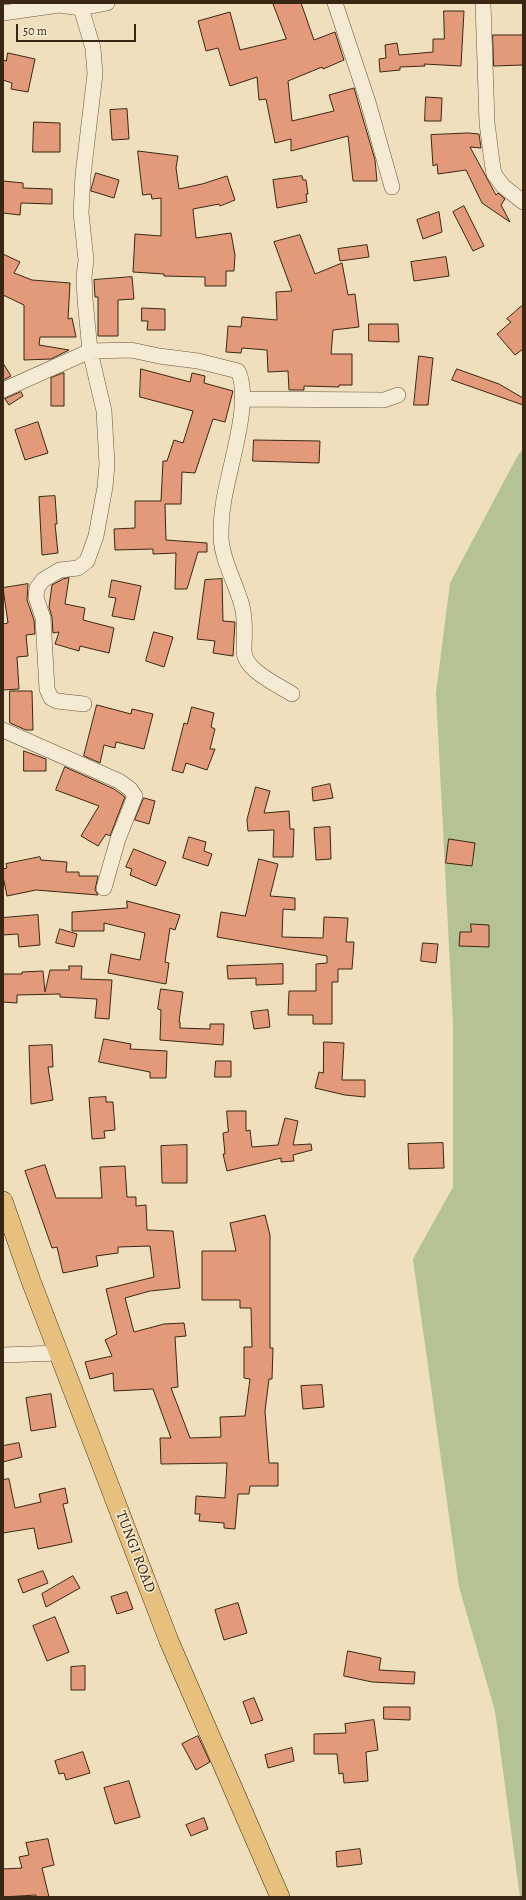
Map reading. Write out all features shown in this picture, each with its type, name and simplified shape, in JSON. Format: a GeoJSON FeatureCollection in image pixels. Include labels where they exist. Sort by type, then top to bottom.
{"type":"FeatureCollection","features":[{"type":"Feature","properties":{"kind":"main road","name":"TUNGI ROAD"},"geometry":{"type":"LineString","coordinates":[[3,1201],[59,1353],[169,1641],[280,1897]]}},
{"type":"Feature","properties":{"kind":"street"},"geometry":{"type":"LineString","coordinates":[[3,13],[58,4],[81,8],[107,3]]}},
{"type":"Feature","properties":{"kind":"street"},"geometry":{"type":"LineString","coordinates":[[335,3],[368,102],[392,187]]}},
{"type":"Feature","properties":{"kind":"street"},"geometry":{"type":"LineString","coordinates":[[483,3],[486,115],[494,174],[503,186],[523,202]]}},
{"type":"Feature","properties":{"kind":"street"},"geometry":{"type":"LineString","coordinates":[[81,8],[93,48],[95,74],[83,175],[81,213],[85,243],[85,299],[90,351],[104,411],[106,456],[105,487],[96,536],[87,561],[78,568],[60,570],[43,580],[37,588],[36,597],[43,618],[47,689],[51,698],[57,701],[84,704]]}},
{"type":"Feature","properties":{"kind":"street"},"geometry":{"type":"LineString","coordinates":[[3,390],[90,351],[131,350],[238,371],[243,380],[242,398],[239,433],[223,506],[221,538],[223,554],[243,607],[245,631],[243,654],[248,663],[256,672],[292,694]]}},
{"type":"Feature","properties":{"kind":"street"},"geometry":{"type":"LineString","coordinates":[[242,398],[384,400],[398,395]]}},
{"type":"Feature","properties":{"kind":"street"},"geometry":{"type":"LineString","coordinates":[[3,730],[119,781],[135,796],[118,840],[104,888]]}},
{"type":"Feature","properties":{"kind":"street"},"geometry":{"type":"LineString","coordinates":[[3,1355],[59,1353]]}},
{"type":"Feature","properties":{"kind":"green space"},"geometry":{"type":"Polygon","coordinates":[[[523,449],[523,1897],[520,1897],[495,1711],[459,1587],[413,1259],[453,1187],[453,1024],[436,693],[450,583],[518,455],[523,449]]]}},
{"type":"Feature","properties":{"kind":"building"},"geometry":{"type":"Polygon","coordinates":[[[273,3],[301,3],[314,40],[335,32],[344,60],[288,81],[292,121],[334,111],[329,95],[354,88],[375,160],[377,181],[353,181],[348,136],[291,151],[291,139],[275,143],[266,99],[259,100],[257,77],[230,86],[218,48],[206,51],[198,21],[230,12],[240,50],[286,39],[273,3]]]}},
{"type":"Feature","properties":{"kind":"building"},"geometry":{"type":"Polygon","coordinates":[[[444,11],[464,11],[461,66],[424,64],[425,66],[400,67],[400,70],[380,72],[379,59],[386,58],[385,45],[397,43],[399,55],[433,52],[433,39],[444,39],[444,11]]]}},
{"type":"Feature","properties":{"kind":"building"},"geometry":{"type":"Polygon","coordinates":[[[493,35],[523,35],[523,65],[494,66],[493,35]]]}},
{"type":"Feature","properties":{"kind":"building"},"geometry":{"type":"Polygon","coordinates":[[[8,53],[35,59],[28,92],[11,89],[12,83],[3,80],[3,60],[6,61],[8,53]]]}},
{"type":"Feature","properties":{"kind":"building"},"geometry":{"type":"Polygon","coordinates":[[[426,97],[442,98],[441,121],[425,121],[426,97]]]}},
{"type":"Feature","properties":{"kind":"building"},"geometry":{"type":"Polygon","coordinates":[[[127,109],[129,139],[112,140],[110,110],[127,109]]]}},
{"type":"Feature","properties":{"kind":"building"},"geometry":{"type":"Polygon","coordinates":[[[34,122],[60,123],[60,152],[33,152],[34,122]]]}},
{"type":"Feature","properties":{"kind":"building"},"geometry":{"type":"Polygon","coordinates":[[[468,133],[479,134],[481,148],[470,147],[496,195],[498,193],[505,199],[501,205],[510,222],[482,203],[466,170],[438,174],[437,164],[433,166],[431,135],[468,133]]]}},
{"type":"Feature","properties":{"kind":"building"},"geometry":{"type":"Polygon","coordinates":[[[138,151],[178,156],[176,168],[179,189],[227,176],[235,200],[220,206],[219,204],[193,209],[196,238],[231,233],[235,255],[234,271],[226,271],[226,286],[205,286],[205,277],[164,276],[164,274],[133,272],[135,234],[161,236],[161,198],[152,199],[151,194],[143,195],[138,151]]]}},
{"type":"Feature","properties":{"kind":"building"},"geometry":{"type":"Polygon","coordinates":[[[96,173],[119,180],[114,198],[91,191],[96,173]]]}},
{"type":"Feature","properties":{"kind":"building"},"geometry":{"type":"Polygon","coordinates":[[[302,176],[303,180],[306,180],[308,194],[306,194],[307,202],[277,208],[273,180],[302,176]]]}},
{"type":"Feature","properties":{"kind":"building"},"geometry":{"type":"Polygon","coordinates":[[[3,181],[23,183],[23,188],[52,189],[52,204],[21,203],[20,215],[3,213],[3,181]]]}},
{"type":"Feature","properties":{"kind":"building"},"geometry":{"type":"Polygon","coordinates":[[[464,206],[484,246],[473,251],[453,212],[464,206]]]}},
{"type":"Feature","properties":{"kind":"building"},"geometry":{"type":"Polygon","coordinates":[[[439,212],[442,232],[423,239],[417,220],[439,212]]]}},
{"type":"Feature","properties":{"kind":"building"},"geometry":{"type":"Polygon","coordinates":[[[300,235],[315,274],[342,263],[348,295],[355,294],[359,327],[333,330],[331,354],[352,354],[352,385],[339,385],[339,387],[304,386],[304,390],[289,390],[288,371],[268,372],[267,350],[242,348],[241,353],[226,352],[228,326],[241,327],[242,317],[277,320],[276,292],[292,291],[274,242],[300,235]]]}},
{"type":"Feature","properties":{"kind":"building"},"geometry":{"type":"Polygon","coordinates":[[[367,245],[369,257],[340,261],[338,249],[367,245]]]}},
{"type":"Feature","properties":{"kind":"building"},"geometry":{"type":"Polygon","coordinates":[[[3,254],[20,262],[14,273],[32,280],[70,283],[68,319],[72,318],[76,337],[40,337],[39,345],[69,350],[51,359],[24,360],[24,305],[3,295],[3,254]]]}},
{"type":"Feature","properties":{"kind":"building"},"geometry":{"type":"Polygon","coordinates":[[[446,257],[449,276],[414,281],[411,262],[446,257]]]}},
{"type":"Feature","properties":{"kind":"building"},"geometry":{"type":"Polygon","coordinates":[[[132,277],[134,299],[118,300],[118,336],[98,336],[98,297],[95,297],[94,280],[132,277]]]}},
{"type":"Feature","properties":{"kind":"building"},"geometry":{"type":"Polygon","coordinates":[[[523,305],[523,349],[515,355],[497,334],[511,322],[507,319],[523,305]]]}},
{"type":"Feature","properties":{"kind":"building"},"geometry":{"type":"Polygon","coordinates":[[[142,308],[165,309],[165,330],[147,330],[148,321],[142,321],[142,308]]]}},
{"type":"Feature","properties":{"kind":"building"},"geometry":{"type":"Polygon","coordinates":[[[369,324],[398,324],[399,342],[369,341],[369,324]]]}},
{"type":"Feature","properties":{"kind":"building"},"geometry":{"type":"Polygon","coordinates":[[[419,356],[433,358],[428,405],[414,405],[419,356]]]}},
{"type":"Feature","properties":{"kind":"building"},"geometry":{"type":"Polygon","coordinates":[[[3,363],[11,376],[3,380],[3,363]]]}},
{"type":"Feature","properties":{"kind":"building"},"geometry":{"type":"Polygon","coordinates":[[[141,369],[190,382],[192,373],[205,376],[204,383],[233,391],[225,422],[213,419],[195,473],[182,472],[181,504],[165,504],[166,540],[207,543],[207,552],[198,552],[187,589],[175,589],[176,553],[153,554],[153,549],[115,550],[114,529],[135,528],[135,501],[161,501],[163,461],[167,461],[174,440],[183,443],[193,411],[140,397],[141,369]]]}},
{"type":"Feature","properties":{"kind":"building"},"geometry":{"type":"Polygon","coordinates":[[[457,369],[499,384],[523,398],[523,405],[452,380],[457,369]]]}},
{"type":"Feature","properties":{"kind":"building"},"geometry":{"type":"Polygon","coordinates":[[[64,373],[64,406],[51,406],[51,378],[64,373]]]}},
{"type":"Feature","properties":{"kind":"building"},"geometry":{"type":"Polygon","coordinates":[[[21,392],[23,396],[9,405],[5,399],[21,392]]]}},
{"type":"Feature","properties":{"kind":"building"},"geometry":{"type":"Polygon","coordinates":[[[38,422],[48,453],[25,460],[15,430],[38,422]]]}},
{"type":"Feature","properties":{"kind":"building"},"geometry":{"type":"Polygon","coordinates":[[[254,440],[320,441],[319,463],[253,461],[254,440]]]}},
{"type":"Feature","properties":{"kind":"building"},"geometry":{"type":"Polygon","coordinates":[[[55,496],[57,524],[55,524],[58,553],[42,555],[39,497],[55,496]]]}},
{"type":"Feature","properties":{"kind":"building"},"geometry":{"type":"Polygon","coordinates":[[[69,578],[65,604],[85,608],[83,620],[114,628],[109,653],[80,646],[79,651],[55,644],[59,632],[53,633],[52,617],[49,607],[52,585],[63,579],[69,578]]]}},
{"type":"Feature","properties":{"kind":"building"},"geometry":{"type":"Polygon","coordinates":[[[222,579],[223,621],[235,622],[233,656],[213,653],[215,641],[197,639],[205,580],[222,579]]]}},
{"type":"Feature","properties":{"kind":"building"},"geometry":{"type":"Polygon","coordinates":[[[112,580],[141,586],[134,620],[112,616],[116,598],[109,597],[112,580]]]}},
{"type":"Feature","properties":{"kind":"building"},"geometry":{"type":"Polygon","coordinates":[[[28,584],[27,600],[34,620],[35,634],[26,635],[28,656],[17,657],[19,689],[3,690],[3,624],[8,623],[3,588],[28,584]]]}},
{"type":"Feature","properties":{"kind":"building"},"geometry":{"type":"Polygon","coordinates":[[[154,632],[173,637],[164,667],[146,661],[154,632]]]}},
{"type":"Feature","properties":{"kind":"building"},"geometry":{"type":"Polygon","coordinates":[[[10,691],[32,691],[33,730],[26,730],[10,723],[10,691]]]}},
{"type":"Feature","properties":{"kind":"building"},"geometry":{"type":"Polygon","coordinates":[[[97,705],[131,714],[132,709],[153,714],[144,749],[116,742],[115,748],[104,745],[100,763],[84,756],[97,705]]]}},
{"type":"Feature","properties":{"kind":"building"},"geometry":{"type":"Polygon","coordinates":[[[192,707],[214,713],[211,727],[215,729],[210,749],[215,749],[207,770],[186,763],[183,773],[172,770],[184,723],[187,724],[192,707]]]}},
{"type":"Feature","properties":{"kind":"building"},"geometry":{"type":"Polygon","coordinates":[[[24,751],[46,759],[46,771],[24,771],[24,751]]]}},
{"type":"Feature","properties":{"kind":"building"},"geometry":{"type":"Polygon","coordinates":[[[65,767],[114,789],[125,797],[110,836],[106,834],[98,846],[81,836],[99,806],[56,790],[65,767]]]}},
{"type":"Feature","properties":{"kind":"building"},"geometry":{"type":"Polygon","coordinates":[[[330,784],[333,798],[313,801],[312,788],[330,784]]]}},
{"type":"Feature","properties":{"kind":"building"},"geometry":{"type":"Polygon","coordinates":[[[256,787],[270,791],[264,813],[289,811],[290,829],[294,829],[293,857],[273,857],[274,830],[248,831],[247,820],[256,787]]]}},
{"type":"Feature","properties":{"kind":"building"},"geometry":{"type":"Polygon","coordinates":[[[144,798],[155,801],[149,824],[135,820],[144,798]]]}},
{"type":"Feature","properties":{"kind":"building"},"geometry":{"type":"Polygon","coordinates":[[[330,827],[331,859],[316,860],[314,828],[330,827]]]}},
{"type":"Feature","properties":{"kind":"building"},"geometry":{"type":"Polygon","coordinates":[[[189,837],[206,842],[204,851],[212,854],[208,866],[183,858],[189,837]]]}},
{"type":"Feature","properties":{"kind":"building"},"geometry":{"type":"Polygon","coordinates":[[[449,839],[475,843],[472,866],[446,863],[449,839]]]}},
{"type":"Feature","properties":{"kind":"building"},"geometry":{"type":"Polygon","coordinates":[[[134,849],[166,862],[156,886],[130,875],[132,869],[126,867],[134,849]]]}},
{"type":"Feature","properties":{"kind":"building"},"geometry":{"type":"Polygon","coordinates":[[[40,857],[41,860],[67,862],[66,872],[79,872],[79,876],[98,876],[95,890],[98,895],[36,890],[7,896],[3,876],[3,869],[7,868],[6,864],[40,857]]]}},
{"type":"Feature","properties":{"kind":"building"},"geometry":{"type":"Polygon","coordinates":[[[259,859],[278,864],[270,896],[295,898],[295,910],[283,909],[282,937],[323,938],[324,917],[348,918],[346,942],[354,942],[352,969],[338,969],[338,982],[332,982],[332,1024],[313,1024],[313,1015],[288,1015],[289,991],[316,991],[316,964],[327,963],[327,956],[217,937],[221,912],[245,916],[259,859]]]}},
{"type":"Feature","properties":{"kind":"building"},"geometry":{"type":"Polygon","coordinates":[[[127,901],[180,915],[175,930],[170,928],[165,962],[169,963],[166,984],[108,973],[111,954],[140,960],[145,933],[104,923],[104,931],[72,931],[72,912],[127,908],[127,901]]]}},
{"type":"Feature","properties":{"kind":"building"},"geometry":{"type":"Polygon","coordinates":[[[38,915],[40,945],[19,947],[18,934],[3,935],[3,918],[38,915]]]}},
{"type":"Feature","properties":{"kind":"building"},"geometry":{"type":"Polygon","coordinates":[[[471,924],[489,925],[489,947],[459,946],[460,932],[471,932],[471,924]]]}},
{"type":"Feature","properties":{"kind":"building"},"geometry":{"type":"Polygon","coordinates":[[[60,929],[77,934],[74,947],[56,943],[60,929]]]}},
{"type":"Feature","properties":{"kind":"building"},"geometry":{"type":"Polygon","coordinates":[[[423,943],[438,944],[436,963],[421,961],[423,943]]]}},
{"type":"Feature","properties":{"kind":"building"},"geometry":{"type":"Polygon","coordinates":[[[283,964],[283,984],[256,985],[256,978],[228,979],[227,966],[283,964]]]}},
{"type":"Feature","properties":{"kind":"building"},"geometry":{"type":"Polygon","coordinates":[[[69,966],[82,966],[81,979],[112,980],[109,1019],[95,1018],[97,999],[60,997],[60,994],[17,995],[17,1003],[3,1002],[3,974],[22,974],[22,972],[43,971],[45,992],[50,970],[69,970],[69,966]]]}},
{"type":"Feature","properties":{"kind":"building"},"geometry":{"type":"Polygon","coordinates":[[[161,989],[183,992],[179,1022],[180,1028],[210,1029],[210,1024],[224,1024],[223,1045],[160,1040],[161,1010],[158,1009],[161,989]]]}},
{"type":"Feature","properties":{"kind":"building"},"geometry":{"type":"Polygon","coordinates":[[[268,1010],[270,1027],[254,1029],[251,1012],[268,1010]]]}},
{"type":"Feature","properties":{"kind":"building"},"geometry":{"type":"Polygon","coordinates":[[[104,1039],[131,1044],[130,1049],[167,1051],[166,1078],[150,1078],[150,1072],[99,1062],[104,1039]]]}},
{"type":"Feature","properties":{"kind":"building"},"geometry":{"type":"Polygon","coordinates":[[[324,1042],[344,1043],[342,1080],[365,1080],[365,1097],[345,1095],[315,1088],[319,1072],[323,1073],[324,1042]]]}},
{"type":"Feature","properties":{"kind":"building"},"geometry":{"type":"Polygon","coordinates":[[[52,1045],[53,1067],[48,1067],[53,1100],[31,1104],[29,1046],[52,1045]]]}},
{"type":"Feature","properties":{"kind":"building"},"geometry":{"type":"Polygon","coordinates":[[[216,1061],[231,1061],[231,1077],[215,1077],[216,1061]]]}},
{"type":"Feature","properties":{"kind":"building"},"geometry":{"type":"Polygon","coordinates":[[[106,1097],[106,1102],[113,1102],[115,1130],[104,1131],[105,1138],[92,1139],[89,1098],[106,1097]]]}},
{"type":"Feature","properties":{"kind":"building"},"geometry":{"type":"Polygon","coordinates":[[[227,1111],[246,1111],[246,1131],[250,1130],[252,1147],[278,1145],[285,1118],[298,1121],[293,1145],[311,1144],[312,1150],[293,1155],[294,1161],[281,1162],[281,1158],[227,1171],[223,1154],[225,1154],[223,1133],[228,1132],[227,1111]]]}},
{"type":"Feature","properties":{"kind":"building"},"geometry":{"type":"Polygon","coordinates":[[[443,1143],[444,1168],[409,1169],[408,1144],[443,1143]]]}},
{"type":"Feature","properties":{"kind":"building"},"geometry":{"type":"Polygon","coordinates":[[[187,1145],[187,1183],[162,1183],[161,1146],[187,1145]]]}},
{"type":"Feature","properties":{"kind":"building"},"geometry":{"type":"Polygon","coordinates":[[[45,1165],[56,1198],[102,1198],[100,1167],[125,1166],[127,1197],[136,1197],[136,1206],[146,1205],[147,1230],[173,1231],[180,1288],[150,1291],[125,1298],[134,1332],[164,1324],[184,1323],[186,1336],[175,1337],[178,1387],[171,1388],[190,1438],[221,1437],[220,1417],[245,1416],[250,1379],[244,1378],[244,1347],[252,1347],[251,1308],[240,1308],[240,1300],[202,1300],[202,1251],[236,1251],[230,1223],[265,1215],[270,1235],[270,1348],[273,1348],[272,1379],[269,1379],[265,1411],[269,1463],[278,1463],[278,1486],[250,1486],[249,1494],[238,1494],[235,1529],[224,1528],[224,1523],[199,1521],[200,1514],[195,1514],[196,1496],[225,1498],[227,1463],[161,1464],[160,1438],[171,1438],[153,1389],[114,1391],[113,1373],[90,1379],[85,1362],[112,1356],[105,1340],[117,1334],[106,1289],[154,1277],[150,1246],[118,1247],[118,1253],[96,1256],[98,1266],[63,1273],[57,1247],[52,1248],[25,1171],[45,1165]]]}},
{"type":"Feature","properties":{"kind":"building"},"geometry":{"type":"Polygon","coordinates":[[[322,1385],[324,1407],[303,1409],[301,1386],[322,1385]]]}},
{"type":"Feature","properties":{"kind":"building"},"geometry":{"type":"Polygon","coordinates":[[[51,1394],[56,1427],[31,1431],[26,1398],[51,1394]]]}},
{"type":"Feature","properties":{"kind":"building"},"geometry":{"type":"Polygon","coordinates":[[[19,1443],[22,1457],[3,1462],[3,1446],[19,1443]]]}},
{"type":"Feature","properties":{"kind":"building"},"geometry":{"type":"Polygon","coordinates":[[[9,1479],[15,1508],[41,1502],[39,1494],[65,1488],[68,1503],[63,1504],[72,1542],[38,1549],[34,1528],[3,1533],[3,1480],[9,1479]]]}},
{"type":"Feature","properties":{"kind":"building"},"geometry":{"type":"Polygon","coordinates":[[[43,1571],[48,1583],[23,1593],[18,1580],[43,1571]]]}},
{"type":"Feature","properties":{"kind":"building"},"geometry":{"type":"Polygon","coordinates":[[[73,1576],[80,1588],[46,1607],[42,1594],[73,1576]]]}},
{"type":"Feature","properties":{"kind":"building"},"geometry":{"type":"Polygon","coordinates":[[[127,1592],[133,1609],[117,1614],[111,1597],[127,1592]]]}},
{"type":"Feature","properties":{"kind":"building"},"geometry":{"type":"Polygon","coordinates":[[[238,1603],[247,1633],[224,1640],[215,1610],[238,1603]]]}},
{"type":"Feature","properties":{"kind":"building"},"geometry":{"type":"Polygon","coordinates":[[[55,1617],[69,1652],[47,1661],[33,1626],[55,1617]]]}},
{"type":"Feature","properties":{"kind":"building"},"geometry":{"type":"Polygon","coordinates":[[[348,1651],[381,1658],[379,1670],[415,1672],[414,1684],[372,1682],[344,1676],[348,1651]]]}},
{"type":"Feature","properties":{"kind":"building"},"geometry":{"type":"Polygon","coordinates":[[[85,1666],[85,1690],[71,1690],[71,1667],[85,1666]]]}},
{"type":"Feature","properties":{"kind":"building"},"geometry":{"type":"Polygon","coordinates":[[[254,1698],[263,1720],[251,1724],[243,1702],[254,1698]]]}},
{"type":"Feature","properties":{"kind":"building"},"geometry":{"type":"Polygon","coordinates":[[[384,1707],[410,1707],[410,1720],[384,1719],[384,1707]]]}},
{"type":"Feature","properties":{"kind":"building"},"geometry":{"type":"Polygon","coordinates":[[[374,1720],[378,1750],[366,1752],[368,1781],[344,1783],[343,1773],[339,1774],[337,1754],[314,1754],[314,1734],[346,1733],[345,1724],[374,1720]]]}},
{"type":"Feature","properties":{"kind":"building"},"geometry":{"type":"Polygon","coordinates":[[[198,1736],[210,1762],[196,1770],[182,1744],[198,1736]]]}},
{"type":"Feature","properties":{"kind":"building"},"geometry":{"type":"Polygon","coordinates":[[[292,1748],[294,1761],[268,1768],[265,1755],[292,1748]]]}},
{"type":"Feature","properties":{"kind":"building"},"geometry":{"type":"Polygon","coordinates":[[[83,1752],[90,1773],[66,1780],[64,1773],[59,1774],[55,1761],[83,1752]]]}},
{"type":"Feature","properties":{"kind":"building"},"geometry":{"type":"Polygon","coordinates":[[[129,1781],[140,1817],[115,1824],[104,1788],[129,1781]]]}},
{"type":"Feature","properties":{"kind":"building"},"geometry":{"type":"Polygon","coordinates":[[[204,1818],[208,1829],[191,1836],[186,1825],[204,1818]]]}},
{"type":"Feature","properties":{"kind":"building"},"geometry":{"type":"Polygon","coordinates":[[[48,1839],[54,1865],[42,1868],[49,1897],[36,1897],[36,1895],[3,1897],[3,1869],[22,1868],[19,1857],[29,1855],[26,1843],[48,1839]]]}},
{"type":"Feature","properties":{"kind":"building"},"geometry":{"type":"Polygon","coordinates":[[[360,1849],[362,1864],[337,1867],[336,1852],[360,1849]]]}}]}
